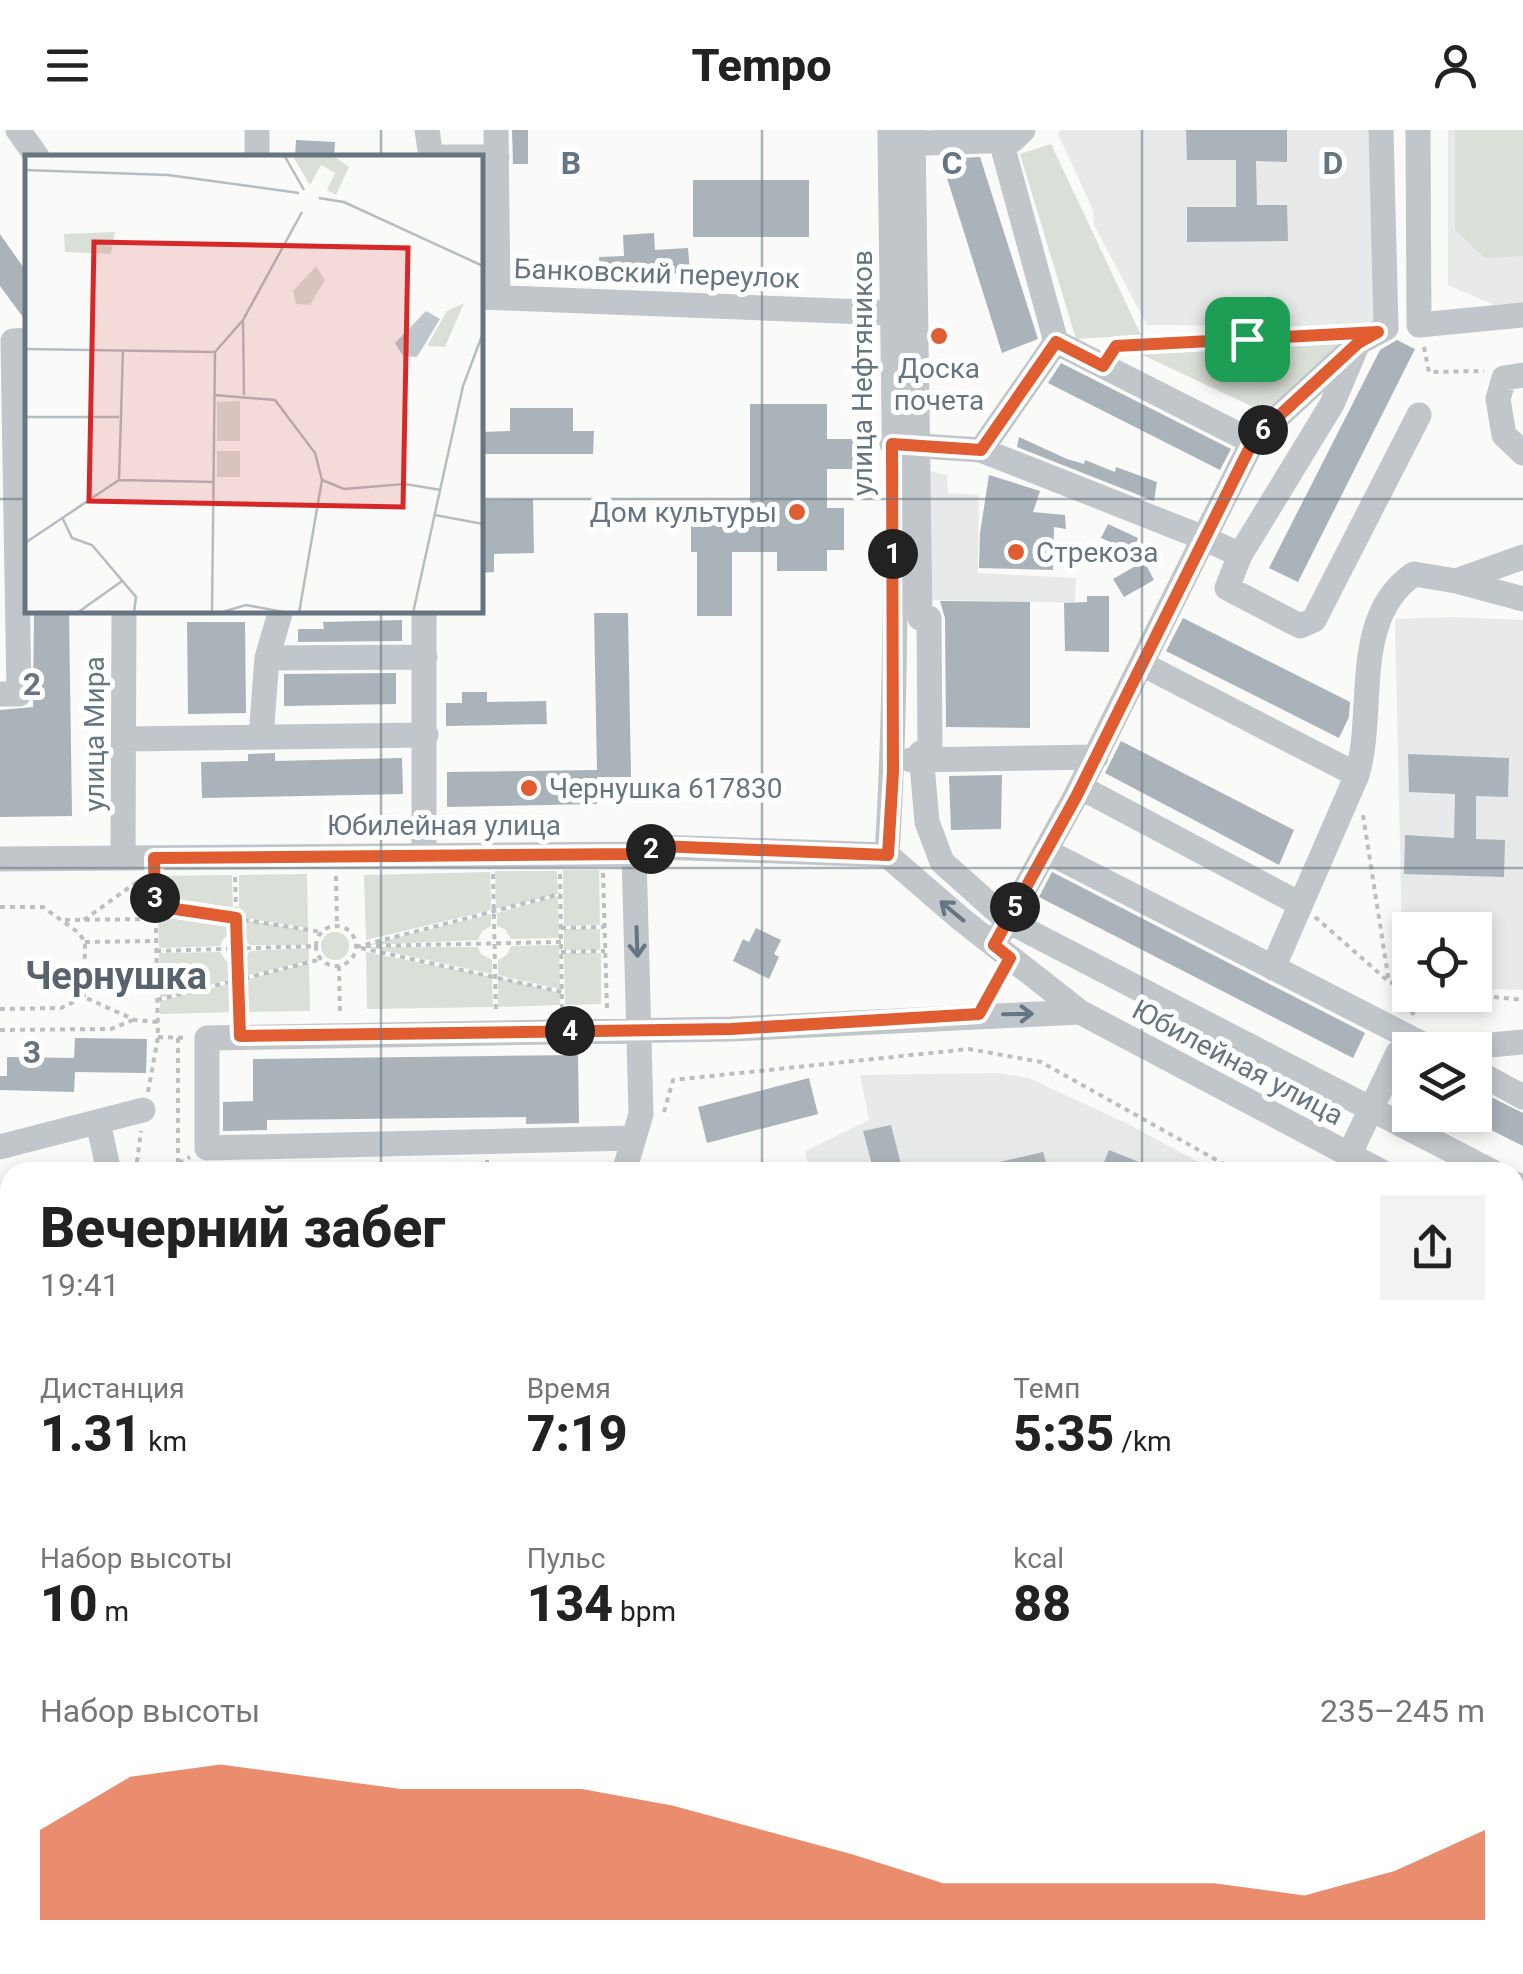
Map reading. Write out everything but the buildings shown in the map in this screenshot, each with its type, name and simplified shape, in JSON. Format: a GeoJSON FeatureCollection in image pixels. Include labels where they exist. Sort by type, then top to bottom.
{"type":"FeatureCollection","features":[{"type":"Feature","properties":{"kind":"street"},"geometry":{"type":"LineString","coordinates":[[18,130],[36,155]]}},
{"type":"Feature","properties":{"kind":"street"},"geometry":{"type":"LineString","coordinates":[[427,130],[431,155]]}},
{"type":"Feature","properties":{"kind":"street"},"geometry":{"type":"LineString","coordinates":[[489,297],[496,130]]}},
{"type":"Feature","properties":{"kind":"street"},"geometry":{"type":"LineString","coordinates":[[1008,956],[1008,920],[1096,757],[1253,442],[1349,338],[1386,328],[1380,130]]}},
{"type":"Feature","properties":{"kind":"street"},"geometry":{"type":"LineString","coordinates":[[1418,130],[1419,326],[1523,316]]}},
{"type":"Feature","properties":{"kind":"street"},"geometry":{"type":"LineString","coordinates":[[981,450],[1056,342],[1008,134],[902,137],[905,445],[920,618],[930,618],[930,747],[921,753],[927,822],[942,862],[1008,920],[1472,1162]]}},
{"type":"Feature","properties":{"kind":"street","name":"улица Нефтяников"},"geometry":{"type":"LineString","coordinates":[[888,855],[905,445],[892,312],[902,137]]}},
{"type":"Feature","properties":{"kind":"street"},"geometry":{"type":"LineString","coordinates":[[482,156],[497,156]]}},
{"type":"Feature","properties":{"kind":"street","name":"Банковский переулок"},"geometry":{"type":"LineString","coordinates":[[489,297],[892,312]]}},
{"type":"Feature","properties":{"kind":"street"},"geometry":{"type":"LineString","coordinates":[[1349,338],[1332,404],[1240,555],[1227,588],[1300,626],[1314,620],[1419,415]]}},
{"type":"Feature","properties":{"kind":"street"},"geometry":{"type":"LineString","coordinates":[[0,694],[19,694],[7,404],[13,341],[25,340]]}},
{"type":"Feature","properties":{"kind":"street"},"geometry":{"type":"LineString","coordinates":[[1056,342],[1253,442]]}},
{"type":"Feature","properties":{"kind":"street"},"geometry":{"type":"LineString","coordinates":[[1522,372],[1504,378],[1498,398],[1504,435],[1523,453]]}},
{"type":"Feature","properties":{"kind":"street"},"geometry":{"type":"LineString","coordinates":[[905,445],[981,450],[1240,555]]}},
{"type":"Feature","properties":{"kind":"street"},"geometry":{"type":"LineString","coordinates":[[1456,581],[1523,557]]}},
{"type":"Feature","properties":{"kind":"street"},"geometry":{"type":"LineString","coordinates":[[1273,968],[1363,755],[1367,673],[1385,608],[1403,582],[1414,574],[1523,599]]}},
{"type":"Feature","properties":{"kind":"street","name":"улица Мира"},"geometry":{"type":"LineString","coordinates":[[123,858],[124,612]]}},
{"type":"Feature","properties":{"kind":"street"},"geometry":{"type":"LineString","coordinates":[[261,737],[267,658],[280,612]]}},
{"type":"Feature","properties":{"kind":"street"},"geometry":{"type":"LineString","coordinates":[[424,612],[424,855]]}},
{"type":"Feature","properties":{"kind":"street"},"geometry":{"type":"LineString","coordinates":[[267,658],[425,657]]}},
{"type":"Feature","properties":{"kind":"street"},"geometry":{"type":"LineString","coordinates":[[1142,664],[1354,781]]}},
{"type":"Feature","properties":{"kind":"street"},"geometry":{"type":"LineString","coordinates":[[124,739],[426,735]]}},
{"type":"Feature","properties":{"kind":"street"},"geometry":{"type":"LineString","coordinates":[[893,760],[1096,757]]}},
{"type":"Feature","properties":{"kind":"street"},"geometry":{"type":"LineString","coordinates":[[1080,787],[1300,904]]}},
{"type":"Feature","properties":{"kind":"street","name":"Юбилейная улица"},"geometry":{"type":"LineString","coordinates":[[0,859],[634,854],[658,846],[888,855],[1080,1012],[1363,1162]]}},
{"type":"Feature","properties":{"kind":"street"},"geometry":{"type":"LineString","coordinates":[[1046,852],[1400,1032]]}},
{"type":"Feature","properties":{"kind":"street"},"geometry":{"type":"LineString","coordinates":[[627,1162],[641,1114],[634,854]]}},
{"type":"Feature","properties":{"kind":"street"},"geometry":{"type":"LineString","coordinates":[[634,1138],[208,1148],[207,1038],[731,1029],[1080,1012]]}},
{"type":"Feature","properties":{"kind":"street"},"geometry":{"type":"LineString","coordinates":[[1492,1045],[1523,1042]]}},
{"type":"Feature","properties":{"kind":"street"},"geometry":{"type":"LineString","coordinates":[[1349,1155],[1392,1066]]}},
{"type":"Feature","properties":{"kind":"street"},"geometry":{"type":"LineString","coordinates":[[1492,1081],[1523,1097]]}},
{"type":"Feature","properties":{"kind":"street"},"geometry":{"type":"LineString","coordinates":[[0,1147],[143,1110]]}},
{"type":"Feature","properties":{"kind":"street"},"geometry":{"type":"LineString","coordinates":[[98,1122],[107,1162]]}},
{"type":"Feature","properties":{"kind":"path"},"geometry":{"type":"LineString","coordinates":[[1419,326],[1430,372],[1522,372]]}},
{"type":"Feature","properties":{"kind":"path"},"geometry":{"type":"LineString","coordinates":[[1103,366],[1116,346],[1349,338]]}},
{"type":"Feature","properties":{"kind":"path"},"geometry":{"type":"LineString","coordinates":[[1354,781],[1366,822],[1389,982]]}},
{"type":"Feature","properties":{"kind":"path"},"geometry":{"type":"LineString","coordinates":[[492,854],[496,1032]]}},
{"type":"Feature","properties":{"kind":"path"},"geometry":{"type":"LineString","coordinates":[[560,854],[562,1031]]}},
{"type":"Feature","properties":{"kind":"path"},"geometry":{"type":"LineString","coordinates":[[602,854],[608,1030]]}},
{"type":"Feature","properties":{"kind":"path"},"geometry":{"type":"LineString","coordinates":[[336,856],[337,926]]}},
{"type":"Feature","properties":{"kind":"path"},"geometry":{"type":"LineString","coordinates":[[235,857],[240,1036]]}},
{"type":"Feature","properties":{"kind":"path"},"geometry":{"type":"LineString","coordinates":[[84,920],[155,870],[158,1037],[137,1162]]}},
{"type":"Feature","properties":{"kind":"path"},"geometry":{"type":"LineString","coordinates":[[356,946],[560,894]]}},
{"type":"Feature","properties":{"kind":"path"},"geometry":{"type":"LineString","coordinates":[[1300,904],[1400,991],[1417,1020]]}},
{"type":"Feature","properties":{"kind":"path"},"geometry":{"type":"LineString","coordinates":[[155,906],[322,932],[337,926],[351,932],[356,946],[353,957],[339,966]]}},
{"type":"Feature","properties":{"kind":"path"},"geometry":{"type":"LineString","coordinates":[[0,907],[43,907],[64,920],[85,942],[84,997]]}},
{"type":"Feature","properties":{"kind":"path"},"geometry":{"type":"LineString","coordinates":[[64,920],[156,919]]}},
{"type":"Feature","properties":{"kind":"path"},"geometry":{"type":"LineString","coordinates":[[561,928],[604,927]]}},
{"type":"Feature","properties":{"kind":"path"},"geometry":{"type":"LineString","coordinates":[[322,932],[316,946],[322,959]]}},
{"type":"Feature","properties":{"kind":"path"},"geometry":{"type":"LineString","coordinates":[[85,942],[156,940]]}},
{"type":"Feature","properties":{"kind":"path"},"geometry":{"type":"LineString","coordinates":[[356,946],[561,942]]}},
{"type":"Feature","properties":{"kind":"path"},"geometry":{"type":"LineString","coordinates":[[156,951],[316,946]]}},
{"type":"Feature","properties":{"kind":"path"},"geometry":{"type":"LineString","coordinates":[[356,946],[562,992]]}},
{"type":"Feature","properties":{"kind":"path"},"geometry":{"type":"LineString","coordinates":[[561,952],[605,951]]}},
{"type":"Feature","properties":{"kind":"path"},"geometry":{"type":"LineString","coordinates":[[979,1014],[1008,956]]}},
{"type":"Feature","properties":{"kind":"path"},"geometry":{"type":"LineString","coordinates":[[157,1000],[322,959],[339,966]]}},
{"type":"Feature","properties":{"kind":"path"},"geometry":{"type":"LineString","coordinates":[[339,966],[340,1034]]}},
{"type":"Feature","properties":{"kind":"path"},"geometry":{"type":"LineString","coordinates":[[0,1009],[61,1008],[84,997]]}},
{"type":"Feature","properties":{"kind":"path"},"geometry":{"type":"LineString","coordinates":[[84,997],[134,1020],[158,1022]]}},
{"type":"Feature","properties":{"kind":"path"},"geometry":{"type":"LineString","coordinates":[[1492,997],[1523,1000]]}},
{"type":"Feature","properties":{"kind":"path"},"geometry":{"type":"LineString","coordinates":[[0,1030],[111,1028],[134,1020]]}},
{"type":"Feature","properties":{"kind":"path"},"geometry":{"type":"LineString","coordinates":[[158,1037],[207,1038]]}},
{"type":"Feature","properties":{"kind":"path"},"geometry":{"type":"LineString","coordinates":[[178,1038],[178,1162]]}},
{"type":"Feature","properties":{"kind":"path"},"geometry":{"type":"LineString","coordinates":[[662,1117],[672,1080],[969,1049],[1041,1062],[1220,1162]]}},
{"type":"Feature","properties":{"kind":"shaded area"},"geometry":{"type":"Polygon","coordinates":[[[1061,130],[1377,130],[1380,327],[1147,325],[1094,225],[1093,210],[1058,134],[1061,130]]]}},
{"type":"Feature","properties":{"kind":"shaded area"},"geometry":{"type":"Polygon","coordinates":[[[1448,130],[1523,130],[1523,305],[1494,305],[1448,285],[1448,130]]]}},
{"type":"Feature","properties":{"kind":"shaded area"},"geometry":{"type":"Polygon","coordinates":[[[1455,130],[1523,130],[1523,256],[1485,258],[1455,230],[1455,130]]]}},
{"type":"Feature","properties":{"kind":"shaded area"},"geometry":{"type":"Polygon","coordinates":[[[1051,144],[1141,335],[1076,339],[1020,154],[1051,144]]]}},
{"type":"Feature","properties":{"kind":"shaded area"},"geometry":{"type":"Polygon","coordinates":[[[1345,339],[1266,413],[1132,350],[1345,339]]]}},
{"type":"Feature","properties":{"kind":"shaded area"},"geometry":{"type":"Polygon","coordinates":[[[929,471],[947,475],[948,493],[979,495],[978,573],[1076,578],[1075,603],[931,600],[929,471]]]}},
{"type":"Feature","properties":{"kind":"shaded area"},"geometry":{"type":"Polygon","coordinates":[[[1395,619],[1523,620],[1523,990],[1492,989],[1492,912],[1401,912],[1395,619]]]}},
{"type":"Feature","properties":{"kind":"shaded area"},"geometry":{"type":"Polygon","coordinates":[[[563,870],[599,870],[600,925],[564,926],[563,870]]]}},
{"type":"Feature","properties":{"kind":"shaded area"},"geometry":{"type":"Polygon","coordinates":[[[495,871],[557,871],[558,894],[496,909],[495,871]]]}},
{"type":"Feature","properties":{"kind":"shaded area"},"geometry":{"type":"Polygon","coordinates":[[[490,872],[491,910],[366,940],[364,875],[490,872]]]}},
{"type":"Feature","properties":{"kind":"shaded area"},"geometry":{"type":"Polygon","coordinates":[[[307,874],[308,928],[239,917],[239,875],[307,874]]]}},
{"type":"Feature","properties":{"kind":"shaded area"},"geometry":{"type":"Polygon","coordinates":[[[232,875],[233,916],[158,903],[158,876],[232,875]]]}},
{"type":"Feature","properties":{"kind":"shaded area"},"geometry":{"type":"Polygon","coordinates":[[[558,896],[559,938],[511,939],[505,929],[497,926],[497,913],[558,896]]]}},
{"type":"Feature","properties":{"kind":"shaded area"},"geometry":{"type":"Polygon","coordinates":[[[158,909],[233,919],[233,933],[220,946],[159,948],[158,909]]]}},
{"type":"Feature","properties":{"kind":"shaded area"},"geometry":{"type":"Polygon","coordinates":[[[491,914],[491,926],[482,931],[478,940],[367,945],[491,914]]]}},
{"type":"Feature","properties":{"kind":"shaded area"},"geometry":{"type":"Polygon","coordinates":[[[239,919],[308,931],[308,945],[250,945],[240,934],[239,919]]]}},
{"type":"Feature","properties":{"kind":"shaded area"},"geometry":{"type":"Polygon","coordinates":[[[564,929],[600,929],[600,950],[564,950],[564,929]]]}},
{"type":"Feature","properties":{"kind":"shaded area"},"geometry":{"type":"Polygon","coordinates":[[[335,932],[345,936],[349,946],[345,956],[335,960],[325,956],[321,946],[325,936],[335,932]]]}},
{"type":"Feature","properties":{"kind":"shaded area"},"geometry":{"type":"Polygon","coordinates":[[[559,945],[560,989],[498,975],[498,960],[507,955],[511,946],[559,945]]]}},
{"type":"Feature","properties":{"kind":"shaded area"},"geometry":{"type":"Polygon","coordinates":[[[367,947],[478,947],[481,954],[492,960],[492,974],[367,947]]]}},
{"type":"Feature","properties":{"kind":"shaded area"},"geometry":{"type":"Polygon","coordinates":[[[309,948],[309,961],[240,977],[240,963],[250,951],[309,948]]]}},
{"type":"Feature","properties":{"kind":"shaded area"},"geometry":{"type":"Polygon","coordinates":[[[220,952],[226,961],[235,964],[236,978],[160,998],[159,953],[220,952]]]}},
{"type":"Feature","properties":{"kind":"shaded area"},"geometry":{"type":"Polygon","coordinates":[[[366,952],[492,977],[493,1007],[367,1009],[366,952]]]}},
{"type":"Feature","properties":{"kind":"shaded area"},"geometry":{"type":"Polygon","coordinates":[[[564,953],[601,953],[601,1004],[565,1005],[564,953]]]}},
{"type":"Feature","properties":{"kind":"shaded area"},"geometry":{"type":"Polygon","coordinates":[[[309,963],[310,1011],[242,1012],[241,981],[309,963]]]}},
{"type":"Feature","properties":{"kind":"shaded area"},"geometry":{"type":"Polygon","coordinates":[[[498,978],[560,993],[560,1005],[498,1007],[498,978]]]}},
{"type":"Feature","properties":{"kind":"shaded area"},"geometry":{"type":"Polygon","coordinates":[[[236,982],[237,1012],[160,1014],[160,1001],[236,982]]]}},
{"type":"Feature","properties":{"kind":"shaded area"},"geometry":{"type":"Polygon","coordinates":[[[997,1073],[1029,1078],[1198,1162],[808,1162],[805,1151],[869,1120],[860,1075],[997,1073]]]}},
{"type":"Feature","properties":{"kind":"place","name":"Доска почета"},"geometry":{"type":"Point","coordinates":[939,336]}},
{"type":"Feature","properties":{"kind":"place","name":"Дом культуры"},"geometry":{"type":"Point","coordinates":[797,512]}},
{"type":"Feature","properties":{"kind":"place","name":"Стрекоза"},"geometry":{"type":"Point","coordinates":[1016,552]}},
{"type":"Feature","properties":{"kind":"place","name":"Чернушка 617830"},"geometry":{"type":"Point","coordinates":[529,788]}},
{"type":"Feature","properties":{"kind":"district","name":"Чернушка"},"geometry":{"type":"Point","coordinates":[116,976]}},
{"type":"Feature","properties":{"kind":"route"},"geometry":{"type":"LineString","coordinates":[[1378,332],[1358,343],[1254,439],[1076,797],[994,945],[1010,958],[979,1014],[731,1029],[240,1036],[236,918],[155,906],[154,858],[634,854],[658,846],[888,855],[893,772],[892,444],[981,450],[1056,342],[1103,366],[1116,346],[1247,339],[1378,332]]}}]}
